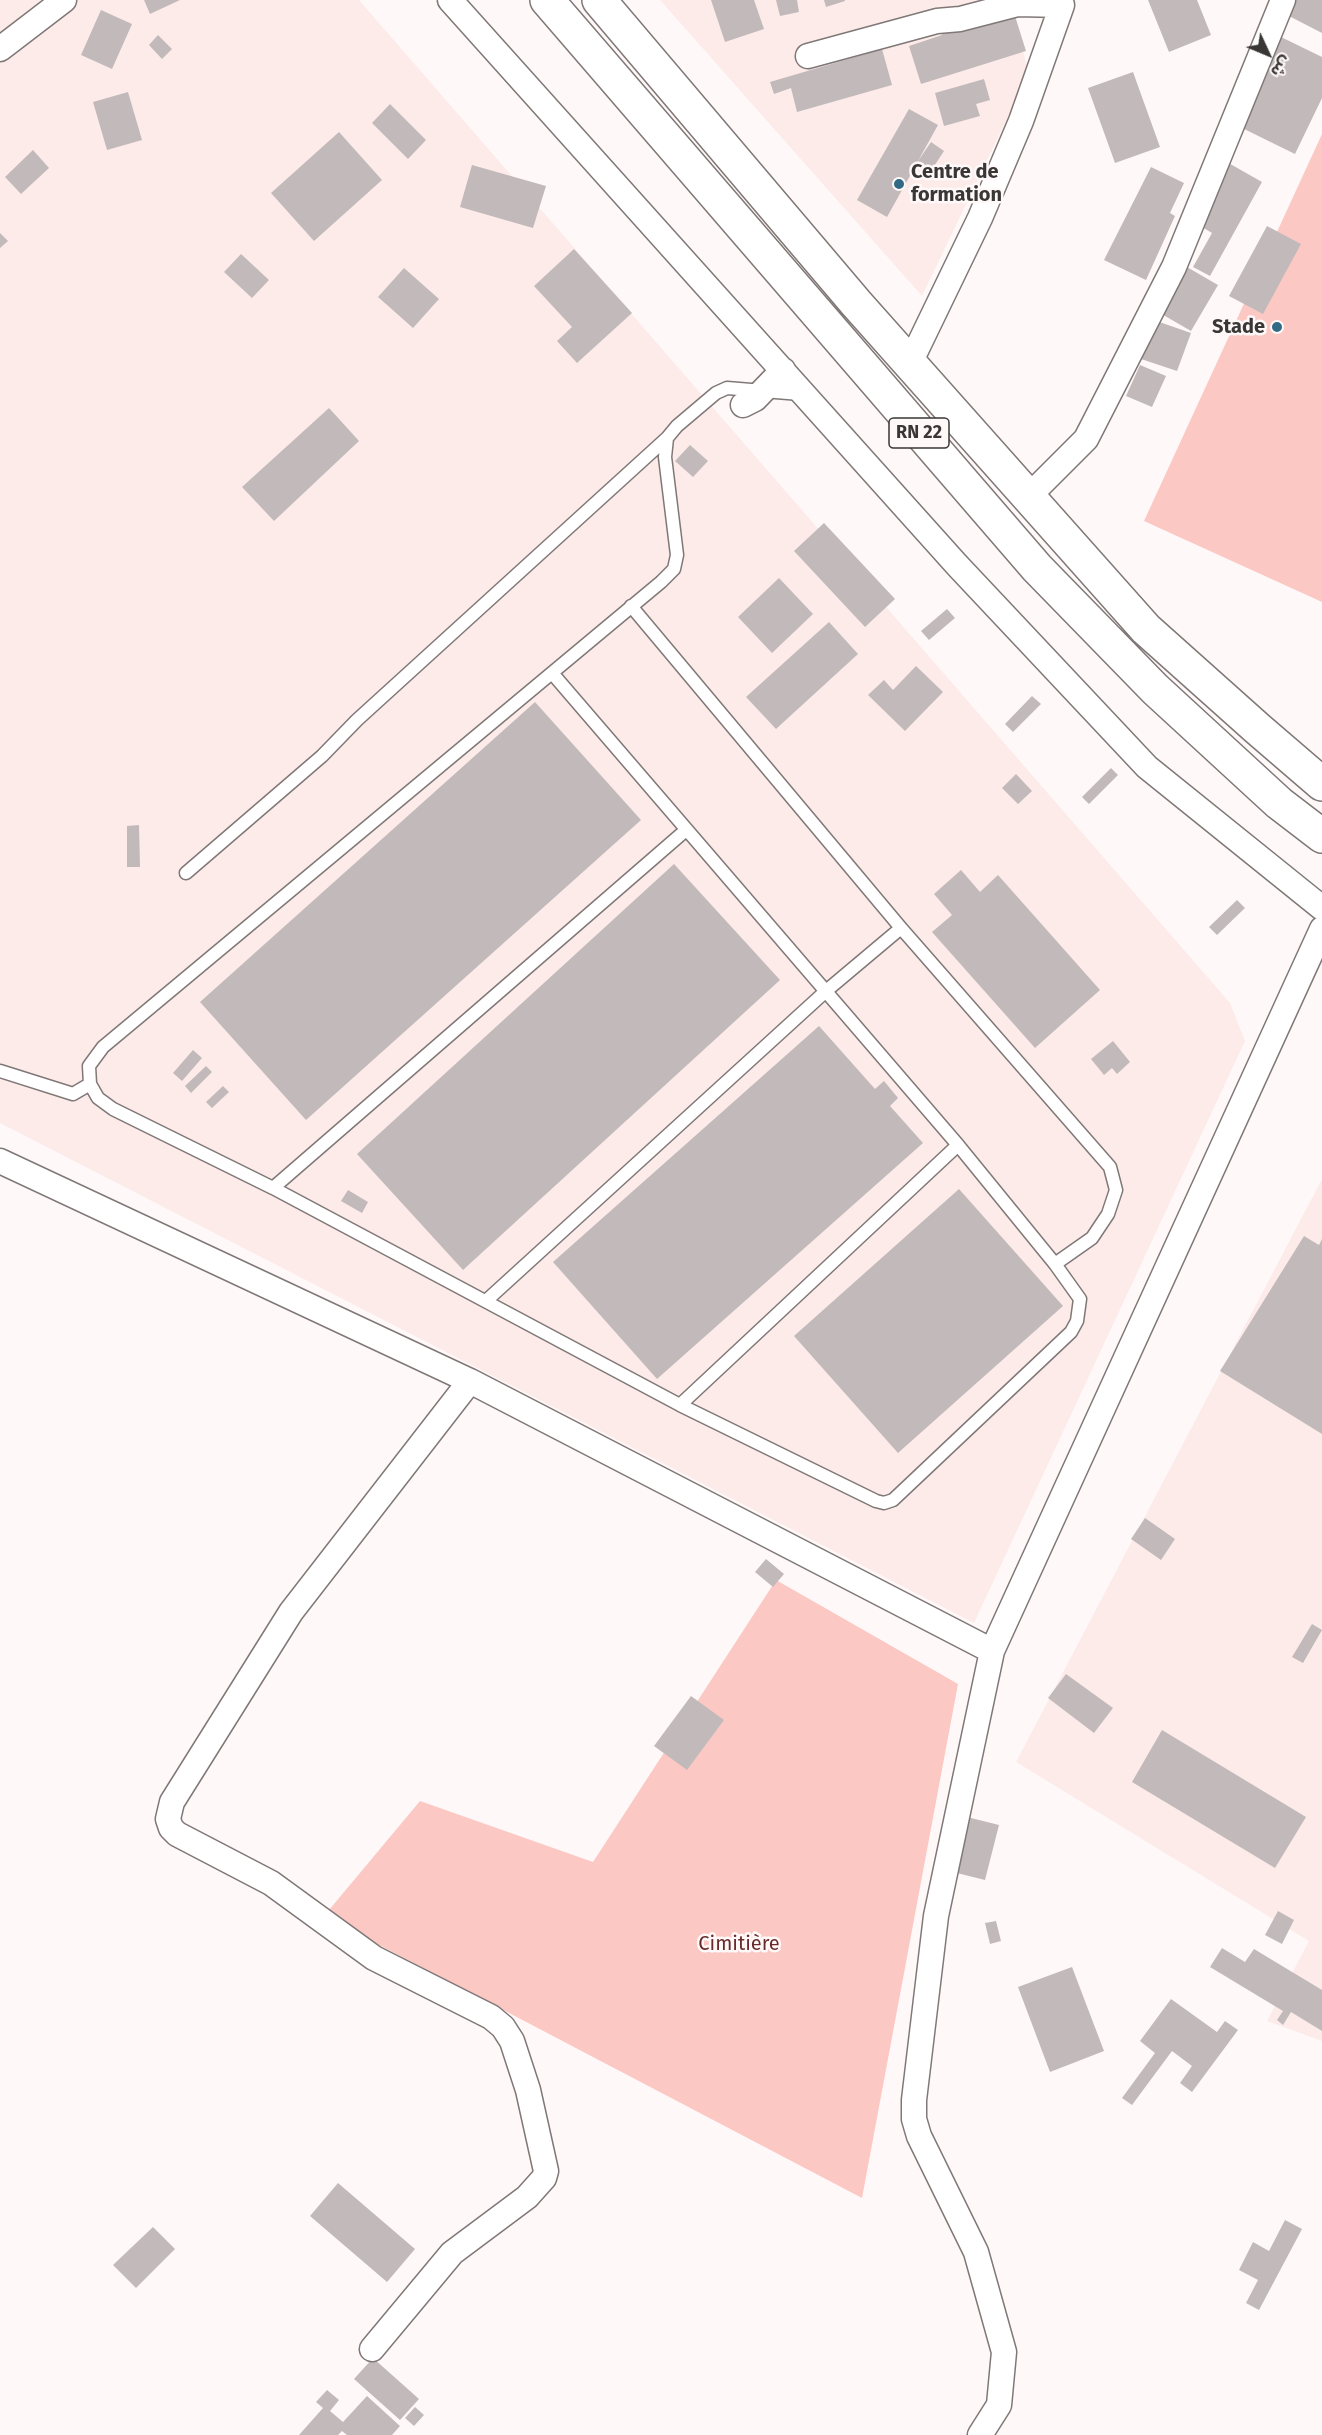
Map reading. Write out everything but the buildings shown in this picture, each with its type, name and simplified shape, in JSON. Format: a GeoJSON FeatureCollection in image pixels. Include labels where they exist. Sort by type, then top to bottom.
{"type":"FeatureCollection","features":[{"type":"Feature","properties":{"kind":"highway","name":"RN 22"},"geometry":{"type":"LineString","coordinates":[[547,0],[1037,568],[1155,689],[1279,803],[1322,836]]}},
{"type":"Feature","properties":{"kind":"highway","name":"RN 22"},"geometry":{"type":"LineString","coordinates":[[599,0],[856,303],[1146,629],[1322,784]]}},
{"type":"Feature","properties":{"kind":"street"},"geometry":{"type":"LineString","coordinates":[[0,49],[64,0]]}},
{"type":"Feature","properties":{"kind":"street"},"geometry":{"type":"LineString","coordinates":[[450,0],[957,565],[1147,767],[1322,908]]}},
{"type":"Feature","properties":{"kind":"street"},"geometry":{"type":"LineString","coordinates":[[1029,496],[1086,439],[1164,287],[1283,0]]}},
{"type":"Feature","properties":{"kind":"street"},"geometry":{"type":"LineString","coordinates":[[808,56],[937,21],[960,19],[1018,4],[1065,2],[1017,132],[980,218],[910,363]]}},
{"type":"Feature","properties":{"kind":"street"},"geometry":{"type":"LineString","coordinates":[[743,405],[755,399],[783,370]]}},
{"type":"Feature","properties":{"kind":"street"},"geometry":{"type":"LineString","coordinates":[[980,2435],[999,2404],[1004,2352],[976,2252],[919,2136],[914,2119],[914,2100],[936,1916],[992,1651],[1322,929]]}},
{"type":"Feature","properties":{"kind":"street"},"geometry":{"type":"LineString","coordinates":[[0,1161],[470,1381],[992,1651]]}},
{"type":"Feature","properties":{"kind":"street"},"geometry":{"type":"LineString","coordinates":[[372,2349],[452,2253],[527,2197],[544,2178],[546,2171],[528,2090],[512,2041],[503,2027],[491,2017],[374,1958],[271,1883],[177,1834],[171,1828],[168,1819],[172,1802],[291,1612],[470,1381]]}},
{"type":"Feature","properties":{"kind":"lane"},"geometry":{"type":"LineString","coordinates":[[186,873],[322,756],[357,720],[667,438],[677,426],[716,393],[727,388],[804,394]]}},
{"type":"Feature","properties":{"kind":"lane"},"geometry":{"type":"LineString","coordinates":[[552,673],[958,1145],[1055,1264],[1080,1299],[1077,1321],[1071,1332],[892,1500],[884,1503],[876,1501],[680,1405],[487,1300],[273,1188],[113,1109],[98,1098],[90,1084],[89,1066],[103,1047],[674,569],[677,555],[666,457],[667,438]]}},
{"type":"Feature","properties":{"kind":"lane"},"geometry":{"type":"LineString","coordinates":[[631,606],[902,928],[1110,1167],[1116,1190],[1108,1214],[1092,1238],[1055,1264]]}},
{"type":"Feature","properties":{"kind":"lane"},"geometry":{"type":"LineString","coordinates":[[273,1188],[686,831]]}},
{"type":"Feature","properties":{"kind":"lane"},"geometry":{"type":"LineString","coordinates":[[487,1300],[826,991],[902,928]]}},
{"type":"Feature","properties":{"kind":"lane"},"geometry":{"type":"LineString","coordinates":[[0,1071],[73,1094],[90,1084]]}},
{"type":"Feature","properties":{"kind":"lane"},"geometry":{"type":"LineString","coordinates":[[680,1405],[958,1145]]}},
{"type":"Feature","properties":{"kind":"shaded area"},"geometry":{"type":"Polygon","coordinates":[[[0,0],[359,0],[1230,1003],[1245,1041],[974,1623],[0,1123],[0,0]]]}},
{"type":"Feature","properties":{"kind":"shaded area","name":"Centre de formation"},"geometry":{"type":"Polygon","coordinates":[[[660,0],[1009,0],[1029,73],[922,296],[660,0]]]}},
{"type":"Feature","properties":{"kind":"shaded area"},"geometry":{"type":"Polygon","coordinates":[[[1322,1179],[1322,2041],[1267,2021],[1309,1941],[1016,1762],[1322,1179]]]}},
{"type":"Feature","properties":{"kind":"green space","name":"Stade"},"geometry":{"type":"Polygon","coordinates":[[[1322,134],[1322,602],[1144,521],[1322,134]]]}},
{"type":"Feature","properties":{"kind":"green space","name":"Cimitière"},"geometry":{"type":"Polygon","coordinates":[[[776,1580],[958,1684],[862,2198],[324,1916],[420,1801],[593,1862],[776,1580]]]}},
{"type":"Feature","properties":{"kind":"place","name":"Centre de formation"},"geometry":{"type":"Point","coordinates":[899,184]}},
{"type":"Feature","properties":{"kind":"place","name":"Stade"},"geometry":{"type":"Point","coordinates":[1277,327]}}]}
